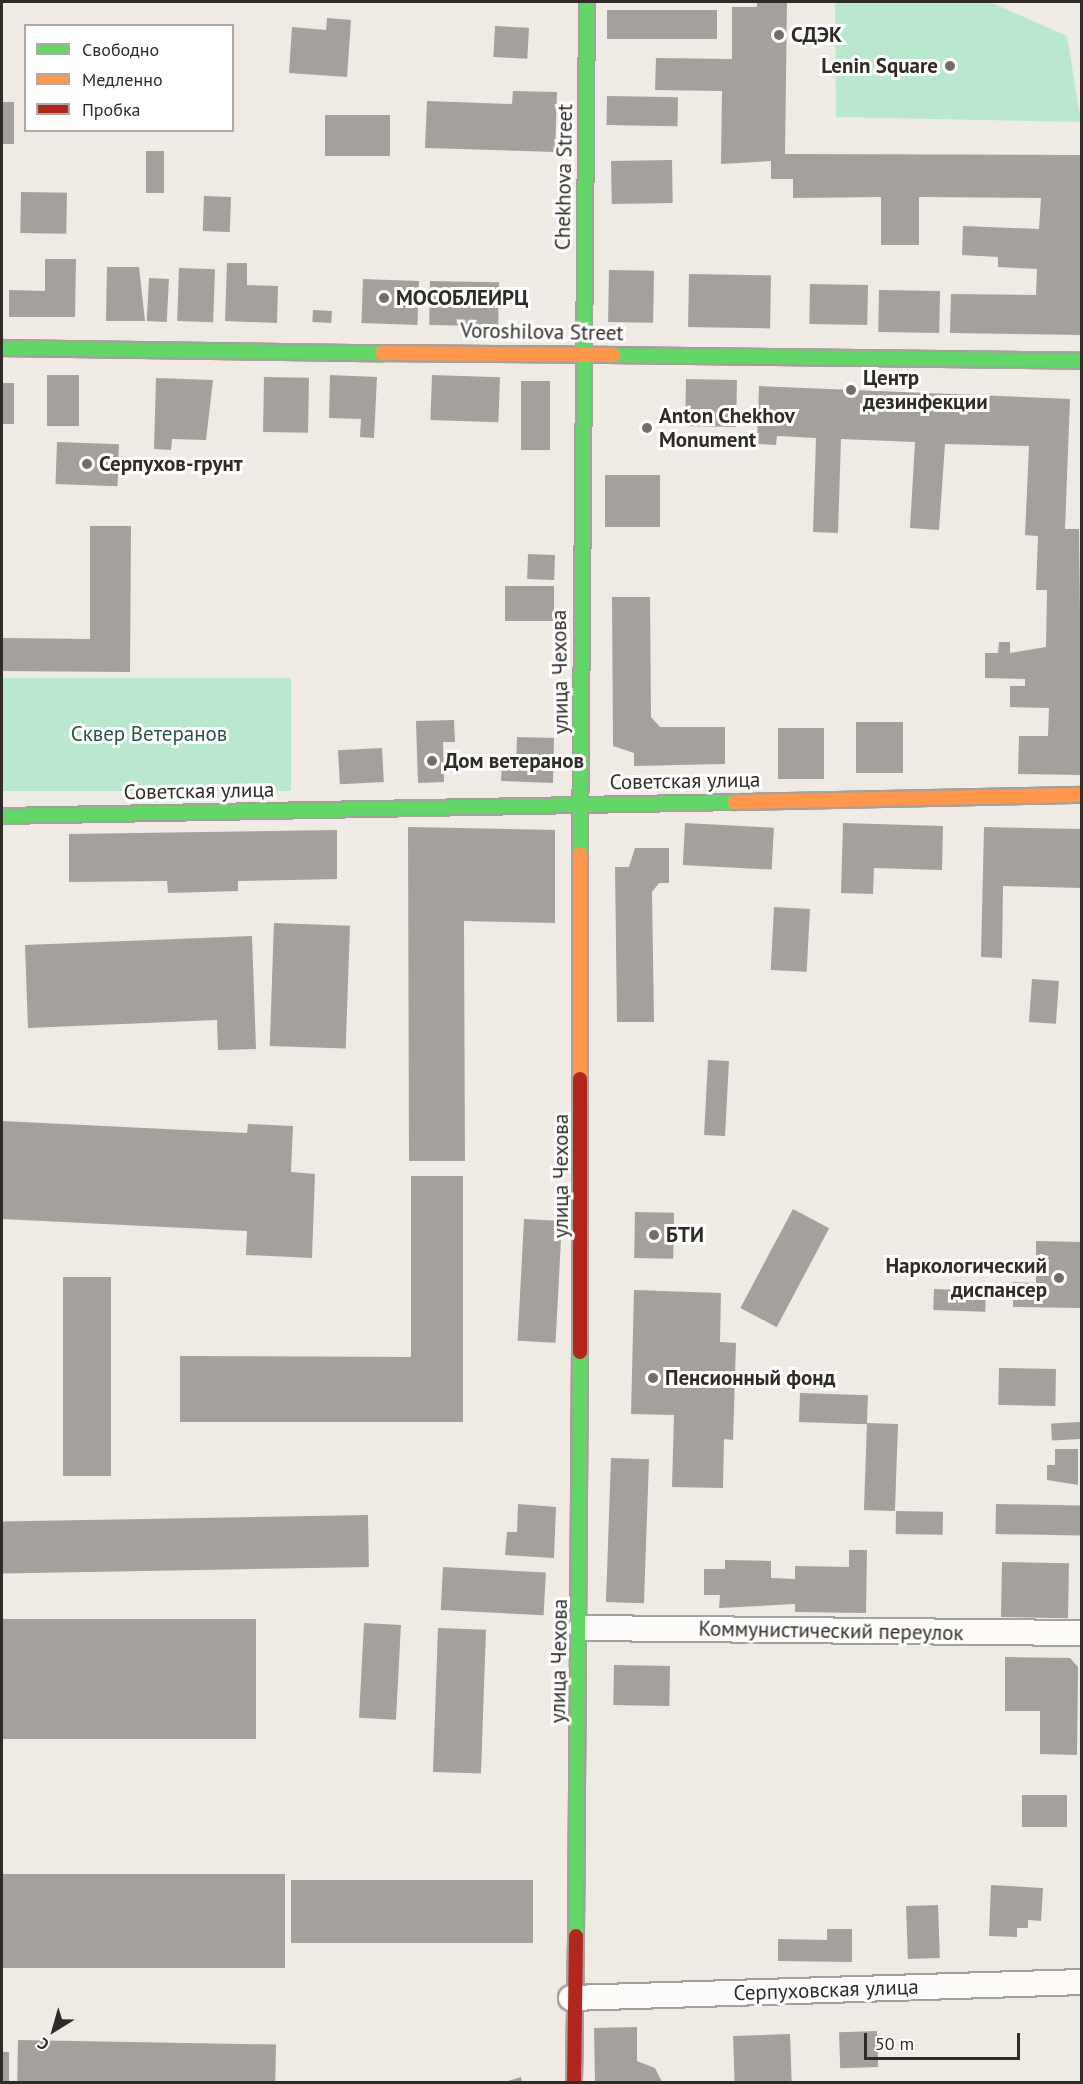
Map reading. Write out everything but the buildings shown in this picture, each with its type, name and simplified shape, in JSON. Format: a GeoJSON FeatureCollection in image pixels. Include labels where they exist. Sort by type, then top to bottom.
{"type":"FeatureCollection","features":[{"type":"Feature","properties":{"kind":"street","name":"Chekhova Street"},"geometry":{"type":"LineString","coordinates":[[584,353],[587,2]]}},
{"type":"Feature","properties":{"kind":"street","name":"Voroshilova Street"},"geometry":{"type":"LineString","coordinates":[[2,348],[584,353],[1082,361]]}},
{"type":"Feature","properties":{"kind":"street","name":"улица Чехова"},"geometry":{"type":"LineString","coordinates":[[574,2082],[571,1998],[581,1628],[584,353]]}},
{"type":"Feature","properties":{"kind":"street","name":"Советская улица"},"geometry":{"type":"LineString","coordinates":[[2,816],[1082,795]]}},
{"type":"Feature","properties":{"kind":"street","name":"Коммунистический переулок"},"geometry":{"type":"LineString","coordinates":[[581,1628],[1082,1633]]}},
{"type":"Feature","properties":{"kind":"street","name":"Серпуховская улица"},"geometry":{"type":"LineString","coordinates":[[571,1998],[1082,1982]]}},
{"type":"Feature","properties":{"kind":"green space","name":"Lenin Square"},"geometry":{"type":"Polygon","coordinates":[[[835,2],[990,2],[1067,36],[1081,122],[836,117],[835,2]]]}},
{"type":"Feature","properties":{"kind":"green space","name":"Сквер Ветеранов"},"geometry":{"type":"Polygon","coordinates":[[[2,678],[291,678],[291,791],[2,791],[2,678]]]}},
{"type":"Feature","properties":{"kind":"traffic: fast"},"geometry":{"type":"LineString","coordinates":[[580,854],[587,2]]}},
{"type":"Feature","properties":{"kind":"traffic: fast"},"geometry":{"type":"LineString","coordinates":[[2,348],[382,353]]}},
{"type":"Feature","properties":{"kind":"traffic: fast"},"geometry":{"type":"LineString","coordinates":[[613,355],[1082,361]]}},
{"type":"Feature","properties":{"kind":"traffic: fast"},"geometry":{"type":"LineString","coordinates":[[2,816],[735,802]]}},
{"type":"Feature","properties":{"kind":"traffic: fast"},"geometry":{"type":"LineString","coordinates":[[576,1936],[580,1352]]}},
{"type":"Feature","properties":{"kind":"traffic: slow"},"geometry":{"type":"LineString","coordinates":[[382,353],[613,355]]}},
{"type":"Feature","properties":{"kind":"traffic: slow"},"geometry":{"type":"LineString","coordinates":[[735,802],[1082,795]]}},
{"type":"Feature","properties":{"kind":"traffic: slow"},"geometry":{"type":"LineString","coordinates":[[580,854],[580,1079]]}},
{"type":"Feature","properties":{"kind":"traffic: jam"},"geometry":{"type":"LineString","coordinates":[[580,1079],[580,1352]]}},
{"type":"Feature","properties":{"kind":"traffic: jam"},"geometry":{"type":"LineString","coordinates":[[574,2082],[576,1936]]}},
{"type":"Feature","properties":{"kind":"place","name":"СДЭК"},"geometry":{"type":"Point","coordinates":[779,35]}},
{"type":"Feature","properties":{"kind":"place","name":"Lenin Square"},"geometry":{"type":"Point","coordinates":[950,66]}},
{"type":"Feature","properties":{"kind":"place","name":"МОСОБЛЕИРЦ"},"geometry":{"type":"Point","coordinates":[384,298]}},
{"type":"Feature","properties":{"kind":"place","name":"Центр дезинфекции"},"geometry":{"type":"Point","coordinates":[851,390]}},
{"type":"Feature","properties":{"kind":"place","name":"Anton Chekhov Monument"},"geometry":{"type":"Point","coordinates":[647,428]}},
{"type":"Feature","properties":{"kind":"place","name":"Серпухов-грунт"},"geometry":{"type":"Point","coordinates":[87,464]}},
{"type":"Feature","properties":{"kind":"place","name":"Дом ветеранов"},"geometry":{"type":"Point","coordinates":[432,761]}},
{"type":"Feature","properties":{"kind":"place","name":"БТИ"},"geometry":{"type":"Point","coordinates":[654,1235]}},
{"type":"Feature","properties":{"kind":"place","name":"Наркологический диспансер"},"geometry":{"type":"Point","coordinates":[1059,1278]}},
{"type":"Feature","properties":{"kind":"place","name":"Пенсионный фонд"},"geometry":{"type":"Point","coordinates":[653,1378]}}]}
